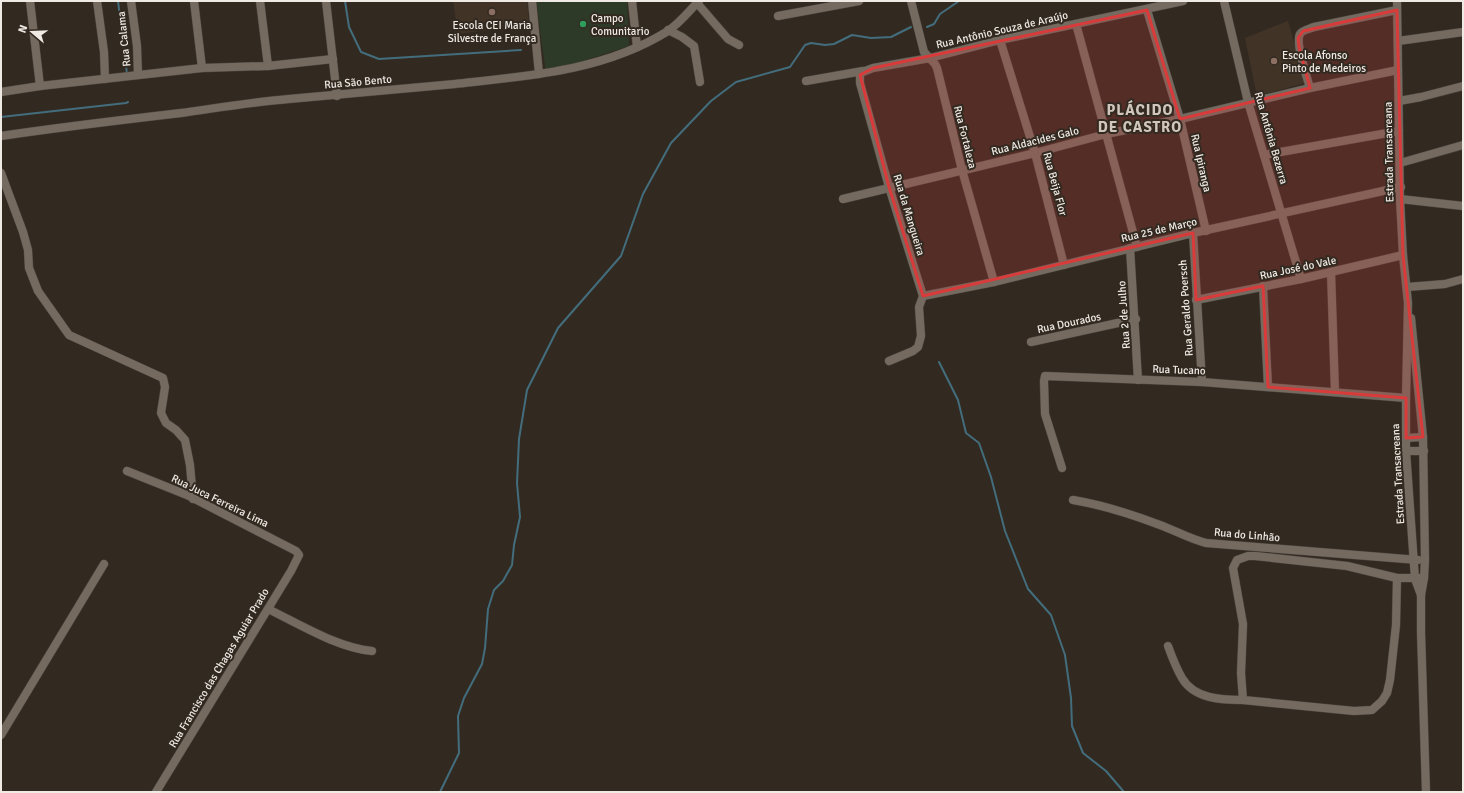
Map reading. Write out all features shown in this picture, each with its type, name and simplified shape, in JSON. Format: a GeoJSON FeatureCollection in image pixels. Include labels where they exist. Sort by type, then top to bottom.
{"type":"FeatureCollection","features":[{"type":"Feature","properties":{"kind":"street"},"geometry":{"type":"LineString","coordinates":[[30,1],[40,86]]}},
{"type":"Feature","properties":{"kind":"street"},"geometry":{"type":"LineString","coordinates":[[97,1],[104,52],[105,78]]}},
{"type":"Feature","properties":{"kind":"street","name":"Rua Calama"},"geometry":{"type":"LineString","coordinates":[[131,1],[137,46],[138,74]]}},
{"type":"Feature","properties":{"kind":"street"},"geometry":{"type":"LineString","coordinates":[[194,1],[202,68]]}},
{"type":"Feature","properties":{"kind":"street"},"geometry":{"type":"LineString","coordinates":[[260,1],[268,66]]}},
{"type":"Feature","properties":{"kind":"street"},"geometry":{"type":"LineString","coordinates":[[326,1],[337,96]]}},
{"type":"Feature","properties":{"kind":"street"},"geometry":{"type":"LineString","coordinates":[[532,1],[539,74]]}},
{"type":"Feature","properties":{"kind":"street"},"geometry":{"type":"LineString","coordinates":[[632,1],[636,47]]}},
{"type":"Feature","properties":{"kind":"street"},"geometry":{"type":"LineString","coordinates":[[778,16],[859,1]]}},
{"type":"Feature","properties":{"kind":"street","name":"Rua Fortaleza"},"geometry":{"type":"LineString","coordinates":[[911,1],[924,52],[937,68],[962,170],[994,282]]}},
{"type":"Feature","properties":{"kind":"street","name":"Rua Antônio Souza de Araújo"},"geometry":{"type":"LineString","coordinates":[[864,70],[930,58],[1000,40],[1147,10],[1183,1]]}},
{"type":"Feature","properties":{"kind":"street","name":"Rua Antônia Bezerra"},"geometry":{"type":"LineString","coordinates":[[1224,1],[1248,102],[1301,279]]}},
{"type":"Feature","properties":{"kind":"street","name":"Estrada Transacreana"},"geometry":{"type":"LineString","coordinates":[[1397,1],[1400,199],[1403,255],[1408,303],[1406,451],[1415,579],[1421,595]]}},
{"type":"Feature","properties":{"kind":"street"},"geometry":{"type":"LineString","coordinates":[[698,2],[728,39],[739,45]]}},
{"type":"Feature","properties":{"kind":"street","name":"Rua São Bento"},"geometry":{"type":"LineString","coordinates":[[3,134],[288,99],[337,96],[539,74],[572,68],[606,60],[636,47],[668,30],[698,2]]}},
{"type":"Feature","properties":{"kind":"street","name":"Rua Ipiranga"},"geometry":{"type":"LineString","coordinates":[[1147,10],[1180,119],[1206,230]]}},
{"type":"Feature","properties":{"kind":"street"},"geometry":{"type":"LineString","coordinates":[[1310,88],[1299,47],[1298,38],[1303,31],[1314,27],[1397,10]]}},
{"type":"Feature","properties":{"kind":"street","name":"Rua 2 de Julho"},"geometry":{"type":"LineString","coordinates":[[1076,24],[1106,134],[1133,247],[1138,380]]}},
{"type":"Feature","properties":{"kind":"street"},"geometry":{"type":"LineString","coordinates":[[668,30],[682,37],[694,46],[700,82]]}},
{"type":"Feature","properties":{"kind":"street"},"geometry":{"type":"LineString","coordinates":[[1398,41],[1463,32]]}},
{"type":"Feature","properties":{"kind":"street","name":"Rua Beija Flor"},"geometry":{"type":"LineString","coordinates":[[1000,40],[1035,153],[1064,265]]}},
{"type":"Feature","properties":{"kind":"street"},"geometry":{"type":"LineString","coordinates":[[1,92],[138,74],[202,68],[268,66],[333,59]]}},
{"type":"Feature","properties":{"kind":"street"},"geometry":{"type":"LineString","coordinates":[[806,81],[864,70]]}},
{"type":"Feature","properties":{"kind":"street","name":"Rua da Mangueira"},"geometry":{"type":"LineString","coordinates":[[864,70],[860,73],[860,80],[889,187],[923,296],[919,307],[921,336],[918,347],[913,351],[889,361]]}},
{"type":"Feature","properties":{"kind":"street","name":"Rua Aldacides Galo"},"geometry":{"type":"LineString","coordinates":[[843,199],[1035,153],[1106,134],[1180,119],[1310,88],[1398,70]]}},
{"type":"Feature","properties":{"kind":"street"},"geometry":{"type":"LineString","coordinates":[[1399,101],[1463,86]]}},
{"type":"Feature","properties":{"kind":"street"},"geometry":{"type":"LineString","coordinates":[[1264,155],[1399,131]]}},
{"type":"Feature","properties":{"kind":"street"},"geometry":{"type":"LineString","coordinates":[[1400,163],[1463,145]]}},
{"type":"Feature","properties":{"kind":"street"},"geometry":{"type":"LineString","coordinates":[[1,173],[23,232],[28,250],[29,268],[38,291],[69,335],[163,378],[165,387],[161,413],[166,423],[176,430],[184,440],[190,465],[193,499]]}},
{"type":"Feature","properties":{"kind":"street","name":"Rua 25 de Março"},"geometry":{"type":"LineString","coordinates":[[923,296],[994,282],[1133,247],[1400,187]]}},
{"type":"Feature","properties":{"kind":"street"},"geometry":{"type":"LineString","coordinates":[[1400,199],[1463,206]]}},
{"type":"Feature","properties":{"kind":"street","name":"Rua Geraldo Poersch"},"geometry":{"type":"LineString","coordinates":[[1193,233],[1202,382]]}},
{"type":"Feature","properties":{"kind":"street","name":"Rua José do Vale"},"geometry":{"type":"LineString","coordinates":[[1196,300],[1301,279],[1403,255]]}},
{"type":"Feature","properties":{"kind":"street"},"geometry":{"type":"LineString","coordinates":[[1331,272],[1335,392]]}},
{"type":"Feature","properties":{"kind":"street"},"geometry":{"type":"LineString","coordinates":[[1407,287],[1445,284],[1463,279]]}},
{"type":"Feature","properties":{"kind":"street"},"geometry":{"type":"LineString","coordinates":[[1263,286],[1268,387]]}},
{"type":"Feature","properties":{"kind":"street","name":"Estrada Transacreana"},"geometry":{"type":"LineString","coordinates":[[1408,303],[1413,326],[1424,437],[1425,560],[1421,595],[1421,640],[1426,792]]}},
{"type":"Feature","properties":{"kind":"street","name":"Rua Dourados"},"geometry":{"type":"LineString","coordinates":[[1031,342],[1136,319]]}},
{"type":"Feature","properties":{"kind":"street","name":"Rua Tucano"},"geometry":{"type":"LineString","coordinates":[[1062,468],[1045,414],[1045,376],[1202,382],[1406,398]]}},
{"type":"Feature","properties":{"kind":"street"},"geometry":{"type":"LineString","coordinates":[[1406,438],[1424,437]]}},
{"type":"Feature","properties":{"kind":"street"},"geometry":{"type":"LineString","coordinates":[[1406,451],[1424,451]]}},
{"type":"Feature","properties":{"kind":"street","name":"Rua Juca Ferreira Lima"},"geometry":{"type":"LineString","coordinates":[[128,471],[193,499],[296,551],[299,555]]}},
{"type":"Feature","properties":{"kind":"street","name":"Rua do Linhão"},"geometry":{"type":"LineString","coordinates":[[1073,500],[1099,504],[1206,543],[1425,560]]}},
{"type":"Feature","properties":{"kind":"street","name":"Rua Francisco das Chagas Aguiar Prado"},"geometry":{"type":"LineString","coordinates":[[156,792],[291,571],[299,555]]}},
{"type":"Feature","properties":{"kind":"street"},"geometry":{"type":"LineString","coordinates":[[1243,700],[1241,673],[1243,624],[1233,568],[1236,560],[1248,556],[1347,566],[1397,578],[1424,578]]}},
{"type":"Feature","properties":{"kind":"street"},"geometry":{"type":"LineString","coordinates":[[1,735],[104,564]]}},
{"type":"Feature","properties":{"kind":"street"},"geometry":{"type":"LineString","coordinates":[[1168,646],[1182,679],[1195,691],[1214,698],[1354,711],[1372,710],[1387,693],[1390,680],[1396,625],[1397,578]]}},
{"type":"Feature","properties":{"kind":"street"},"geometry":{"type":"LineString","coordinates":[[268,609],[345,646],[360,650],[372,651]]}},
{"type":"Feature","properties":{"kind":"highlighted area"},"geometry":{"type":"Polygon","coordinates":[[[1147,10],[1180,119],[1310,88],[1299,47],[1298,38],[1303,31],[1397,10],[1403,255],[1423,437],[1406,438],[1406,398],[1268,387],[1263,286],[1196,300],[1193,233],[923,296],[889,187],[860,75],[873,68],[1147,10]]]}},
{"type":"Feature","properties":{"kind":"shaded area","name":"Escola CEI Maria Silvestre de França"},"geometry":{"type":"Polygon","coordinates":[[[453,1],[527,1],[529,24],[458,34],[453,1]]]}},
{"type":"Feature","properties":{"kind":"shaded area","name":"Escola Afonso Pinto de Medeiros"},"geometry":{"type":"Polygon","coordinates":[[[1288,21],[1305,83],[1257,96],[1245,38],[1288,21]]]}},
{"type":"Feature","properties":{"kind":"green space","name":"Campo Comunitario"},"geometry":{"type":"Polygon","coordinates":[[[536,1],[627,1],[629,46],[546,73],[536,1]]]}},
{"type":"Feature","properties":{"kind":"waterway"},"geometry":{"type":"LineString","coordinates":[[118,1],[127,74]]}},
{"type":"Feature","properties":{"kind":"waterway"},"geometry":{"type":"LineString","coordinates":[[345,1],[349,27],[361,52],[379,59],[521,50]]}},
{"type":"Feature","properties":{"kind":"waterway"},"geometry":{"type":"LineString","coordinates":[[927,27],[934,24],[940,14],[959,1]]}},
{"type":"Feature","properties":{"kind":"waterway"},"geometry":{"type":"LineString","coordinates":[[440,792],[459,753],[458,716],[464,698],[482,664],[485,648],[488,609],[494,590],[503,581],[512,565],[514,545],[520,517],[517,483],[519,439],[527,390],[558,328],[621,256],[643,194],[671,143],[711,101],[736,82],[790,67],[805,45],[811,43],[825,45],[834,44],[852,35],[871,38],[891,37],[911,27]]}},
{"type":"Feature","properties":{"kind":"waterway"},"geometry":{"type":"LineString","coordinates":[[1,117],[128,102]]}},
{"type":"Feature","properties":{"kind":"waterway"},"geometry":{"type":"LineString","coordinates":[[939,362],[958,400],[966,433],[979,443],[991,477],[1005,531],[1028,589],[1051,615],[1065,655],[1071,698],[1072,726],[1083,753],[1106,771],[1124,792]]}},
{"type":"Feature","properties":{"kind":"place","name":"Escola CEI Maria Silvestre de França"},"geometry":{"type":"Point","coordinates":[492,12]}},
{"type":"Feature","properties":{"kind":"place","name":"Campo Comunitario"},"geometry":{"type":"Point","coordinates":[583,24]}},
{"type":"Feature","properties":{"kind":"place","name":"Escola Afonso Pinto de Medeiros"},"geometry":{"type":"Point","coordinates":[1274,61]}},
{"type":"Feature","properties":{"kind":"district","name":"PLÁCIDO DE CASTRO"},"geometry":{"type":"Point","coordinates":[1140,118]}}]}
